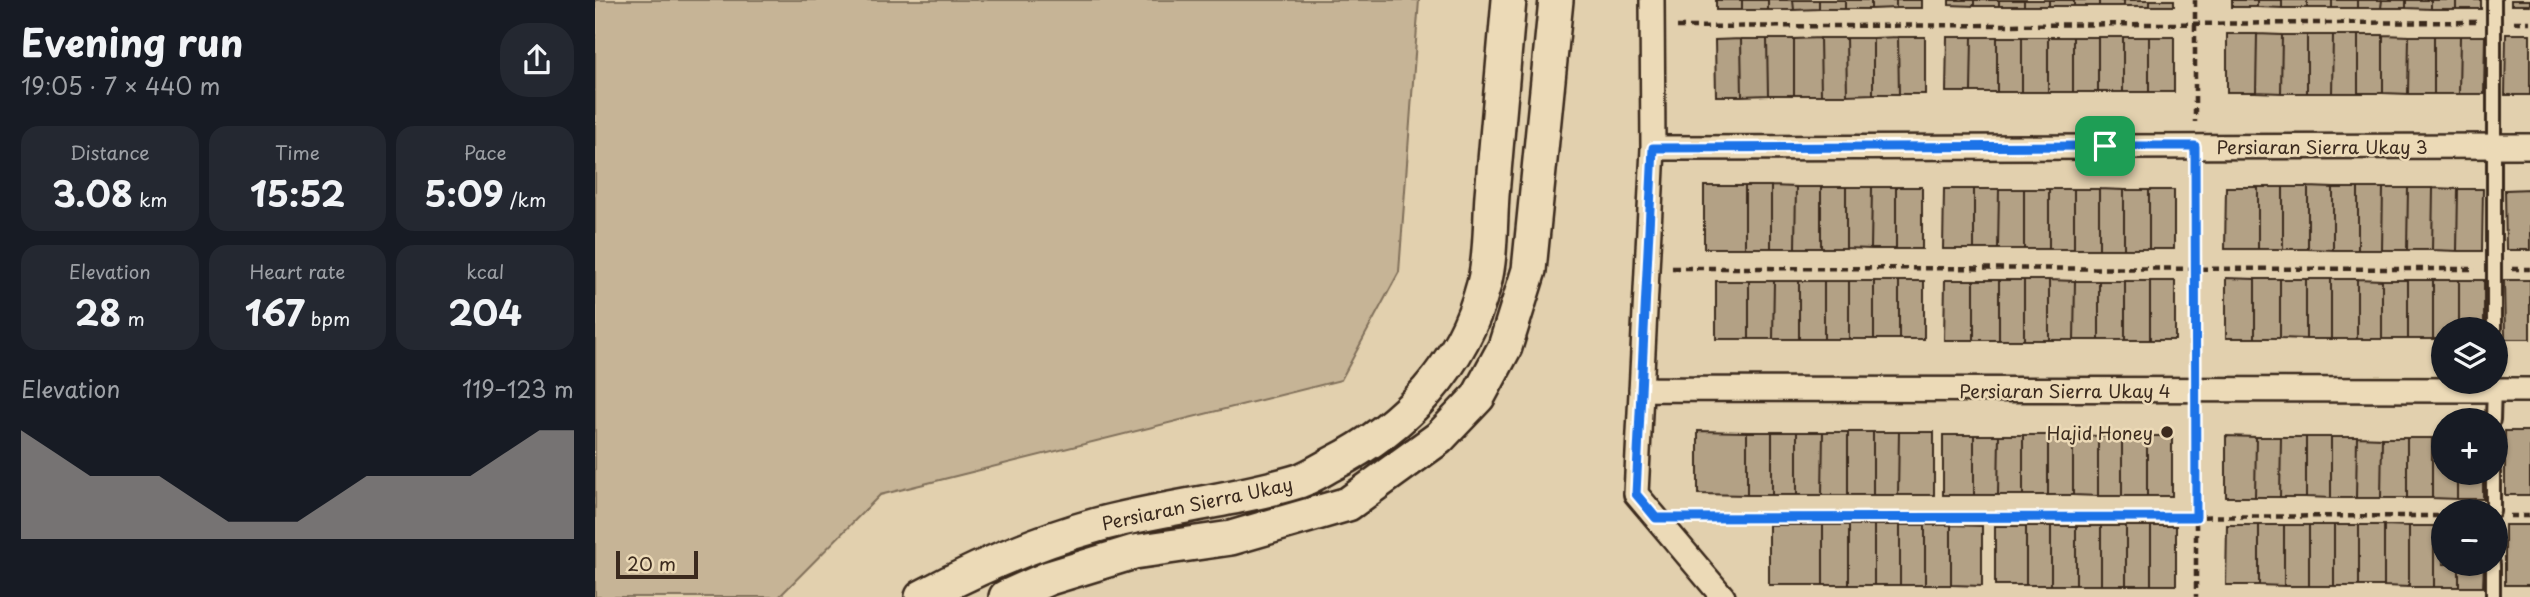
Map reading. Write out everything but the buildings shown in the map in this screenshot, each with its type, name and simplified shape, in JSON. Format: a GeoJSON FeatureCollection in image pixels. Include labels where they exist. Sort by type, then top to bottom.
{"type":"FeatureCollection","features":[{"type":"Feature","properties":{"kind":"street","name":"Persiaran Sierra Ukay"},"geometry":{"type":"LineString","coordinates":[[922,597],[960,576],[1028,547],[1099,524],[1212,502],[1301,480],[1360,450],[1389,430],[1418,403],[1441,376],[1468,330],[1484,283],[1509,0]]}},
{"type":"Feature","properties":{"kind":"street","name":"Persiaran Sierra Ukay"},"geometry":{"type":"LineString","coordinates":[[1006,597],[1049,578],[1134,552],[1231,538],[1348,503],[1439,438],[1478,397],[1505,347],[1529,271],[1556,0]]}},
{"type":"Feature","properties":{"kind":"street"},"geometry":{"type":"LineString","coordinates":[[1652,0],[1653,148],[1636,494],[1723,597]]}},
{"type":"Feature","properties":{"kind":"street","name":"Persiaran Sierra Ukay 3"},"geometry":{"type":"LineString","coordinates":[[1653,148],[2530,146]]}},
{"type":"Feature","properties":{"kind":"street","name":"Persiaran Sierra Ukay 4"},"geometry":{"type":"LineString","coordinates":[[1641,389],[2195,390],[2431,387]]}},
{"type":"Feature","properties":{"kind":"street","name":"Persiaran Sierra Ukay 4"},"geometry":{"type":"LineString","coordinates":[[2508,388],[2530,390]]}},
{"type":"Feature","properties":{"kind":"lane"},"geometry":{"type":"LineString","coordinates":[[2494,0],[2494,317]]}},
{"type":"Feature","properties":{"kind":"lane"},"geometry":{"type":"LineString","coordinates":[[2493,576],[2493,597]]}},
{"type":"Feature","properties":{"kind":"path"},"geometry":{"type":"LineString","coordinates":[[2195,0],[2196,597]]}},
{"type":"Feature","properties":{"kind":"path"},"geometry":{"type":"LineString","coordinates":[[1652,27],[2530,22]]}},
{"type":"Feature","properties":{"kind":"path"},"geometry":{"type":"LineString","coordinates":[[1647,268],[2530,269]]}},
{"type":"Feature","properties":{"kind":"path"},"geometry":{"type":"LineString","coordinates":[[1656,518],[2431,516]]}},
{"type":"Feature","properties":{"kind":"shaded area"},"geometry":{"type":"Polygon","coordinates":[[[595,0],[1419,0],[1399,272],[1341,380],[880,495],[779,597],[595,597],[595,0]]]}},
{"type":"Feature","properties":{"kind":"place","name":"Hajid Honey"},"geometry":{"type":"Point","coordinates":[2167,432]}},
{"type":"Feature","properties":{"kind":"route"},"geometry":{"type":"LineString","coordinates":[[2105,146],[2195,146],[2196,517],[1656,518],[1636,494],[1653,148],[2105,146]]}}]}
